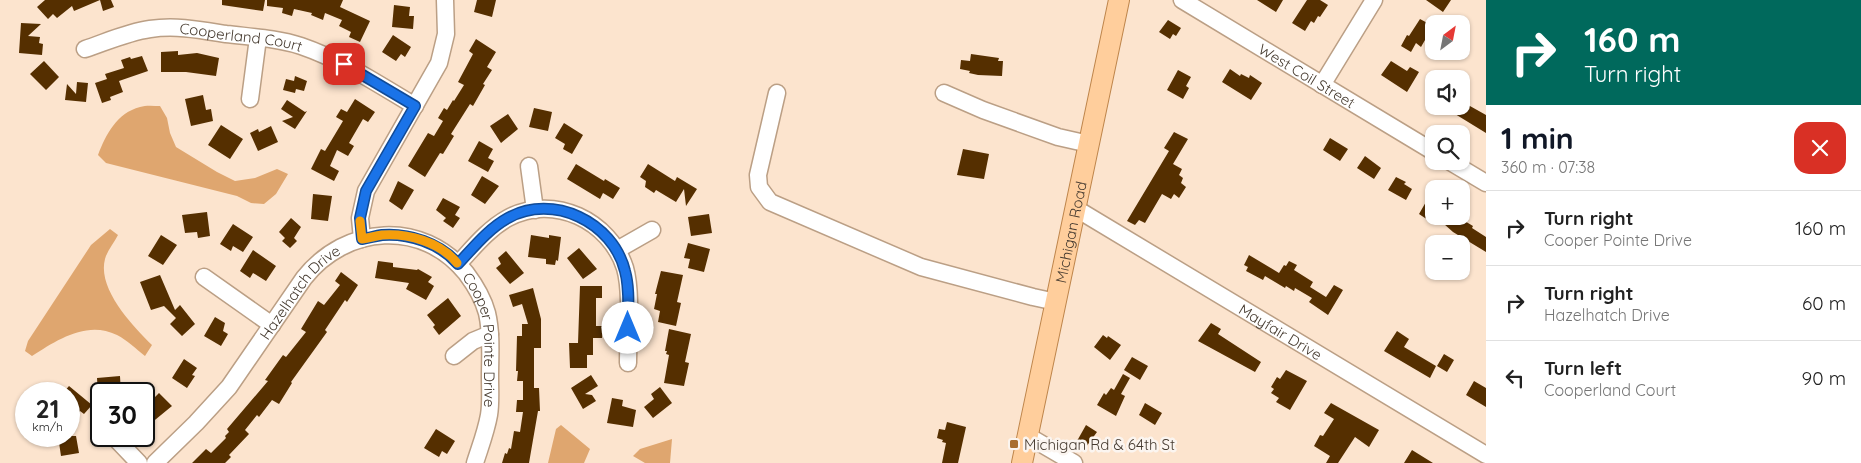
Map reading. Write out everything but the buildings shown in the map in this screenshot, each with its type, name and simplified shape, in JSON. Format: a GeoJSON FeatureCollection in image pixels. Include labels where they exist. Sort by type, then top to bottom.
{"type":"FeatureCollection","features":[{"type":"Feature","properties":{"kind":"main road","name":"Michigan Road"},"geometry":{"type":"LineString","coordinates":[[1022,463],[1119,0]]}},
{"type":"Feature","properties":{"kind":"street"},"geometry":{"type":"LineString","coordinates":[[362,239],[360,218],[366,191],[437,68],[444,49],[446,27],[445,0]]}},
{"type":"Feature","properties":{"kind":"street","name":"West Coil Street"},"geometry":{"type":"LineString","coordinates":[[1182,0],[1425,147]]}},
{"type":"Feature","properties":{"kind":"street"},"geometry":{"type":"LineString","coordinates":[[1322,85],[1374,0]]}},
{"type":"Feature","properties":{"kind":"street","name":"Cooperland Court"},"geometry":{"type":"LineString","coordinates":[[85,48],[144,30],[165,27],[258,38],[301,46],[330,57],[353,68],[415,106]]}},
{"type":"Feature","properties":{"kind":"street"},"geometry":{"type":"LineString","coordinates":[[250,99],[258,38]]}},
{"type":"Feature","properties":{"kind":"street"},"geometry":{"type":"LineString","coordinates":[[777,93],[758,175],[759,187],[770,202],[921,267],[1056,302]]}},
{"type":"Feature","properties":{"kind":"street"},"geometry":{"type":"LineString","coordinates":[[944,93],[983,110],[1058,137],[1089,144]]}},
{"type":"Feature","properties":{"kind":"street"},"geometry":{"type":"LineString","coordinates":[[529,166],[535,210]]}},
{"type":"Feature","properties":{"kind":"street"},"geometry":{"type":"LineString","coordinates":[[1464,170],[1486,183]]}},
{"type":"Feature","properties":{"kind":"street","name":"Mayfair Drive"},"geometry":{"type":"LineString","coordinates":[[1076,208],[1486,456]]}},
{"type":"Feature","properties":{"kind":"street"},"geometry":{"type":"LineString","coordinates":[[458,264],[492,228],[516,214],[551,209],[572,213],[592,223],[608,237],[617,250],[625,270],[628,283],[628,363]]}},
{"type":"Feature","properties":{"kind":"street"},"geometry":{"type":"LineString","coordinates":[[617,250],[652,230]]}},
{"type":"Feature","properties":{"kind":"street","name":"Cooper Pointe Drive"},"geometry":{"type":"LineString","coordinates":[[362,239],[393,235],[419,239],[450,256],[480,293],[487,312],[490,334],[489,412],[475,463]]}},
{"type":"Feature","properties":{"kind":"street","name":"Hazelhatch Drive"},"geometry":{"type":"LineString","coordinates":[[155,463],[219,399],[304,278],[315,266],[337,249],[362,239]]}},
{"type":"Feature","properties":{"kind":"street"},"geometry":{"type":"LineString","coordinates":[[204,277],[272,325]]}},
{"type":"Feature","properties":{"kind":"street"},"geometry":{"type":"LineString","coordinates":[[454,356],[473,341],[490,334]]}},
{"type":"Feature","properties":{"kind":"street"},"geometry":{"type":"LineString","coordinates":[[1028,436],[1074,463]]}},
{"type":"Feature","properties":{"kind":"street"},"geometry":{"type":"LineString","coordinates":[[124,447],[139,463]]}},
{"type":"Feature","properties":{"kind":"shaded area"},"geometry":{"type":"Polygon","coordinates":[[[142,106],[160,106],[167,118],[170,133],[176,147],[217,172],[235,181],[255,178],[277,169],[288,174],[276,194],[264,204],[251,203],[237,196],[106,163],[98,155],[113,125],[125,114],[142,106]]]}},
{"type":"Feature","properties":{"kind":"shaded area"},"geometry":{"type":"Polygon","coordinates":[[[110,229],[118,235],[105,259],[104,271],[106,282],[118,306],[152,345],[145,356],[117,335],[106,331],[84,331],[62,338],[32,356],[25,351],[28,341],[91,245],[110,229]]]}},
{"type":"Feature","properties":{"kind":"shaded area"},"geometry":{"type":"Polygon","coordinates":[[[561,425],[590,449],[584,463],[548,463],[556,429],[561,425]]]}},
{"type":"Feature","properties":{"kind":"shaded area"},"geometry":{"type":"Polygon","coordinates":[[[672,439],[670,463],[645,463],[633,456],[640,449],[672,439]]]}},
{"type":"Feature","properties":{"kind":"slow traffic"},"geometry":{"type":"LineString","coordinates":[[360,221],[362,239],[383,235],[398,235],[419,239],[433,245],[457,263]]}},
{"type":"Feature","properties":{"kind":"place","name":"Michigan Rd & 64th St"},"geometry":{"type":"Point","coordinates":[1014,444]}},
{"type":"Feature","properties":{"kind":"route"},"geometry":{"type":"LineString","coordinates":[[344,64],[415,106],[371,181],[362,201],[360,229],[362,239],[383,235],[398,235],[419,239],[433,245],[450,256],[458,264],[492,228],[516,214],[540,209],[572,213],[592,223],[608,237],[617,250],[628,283],[628,328]]}}]}
